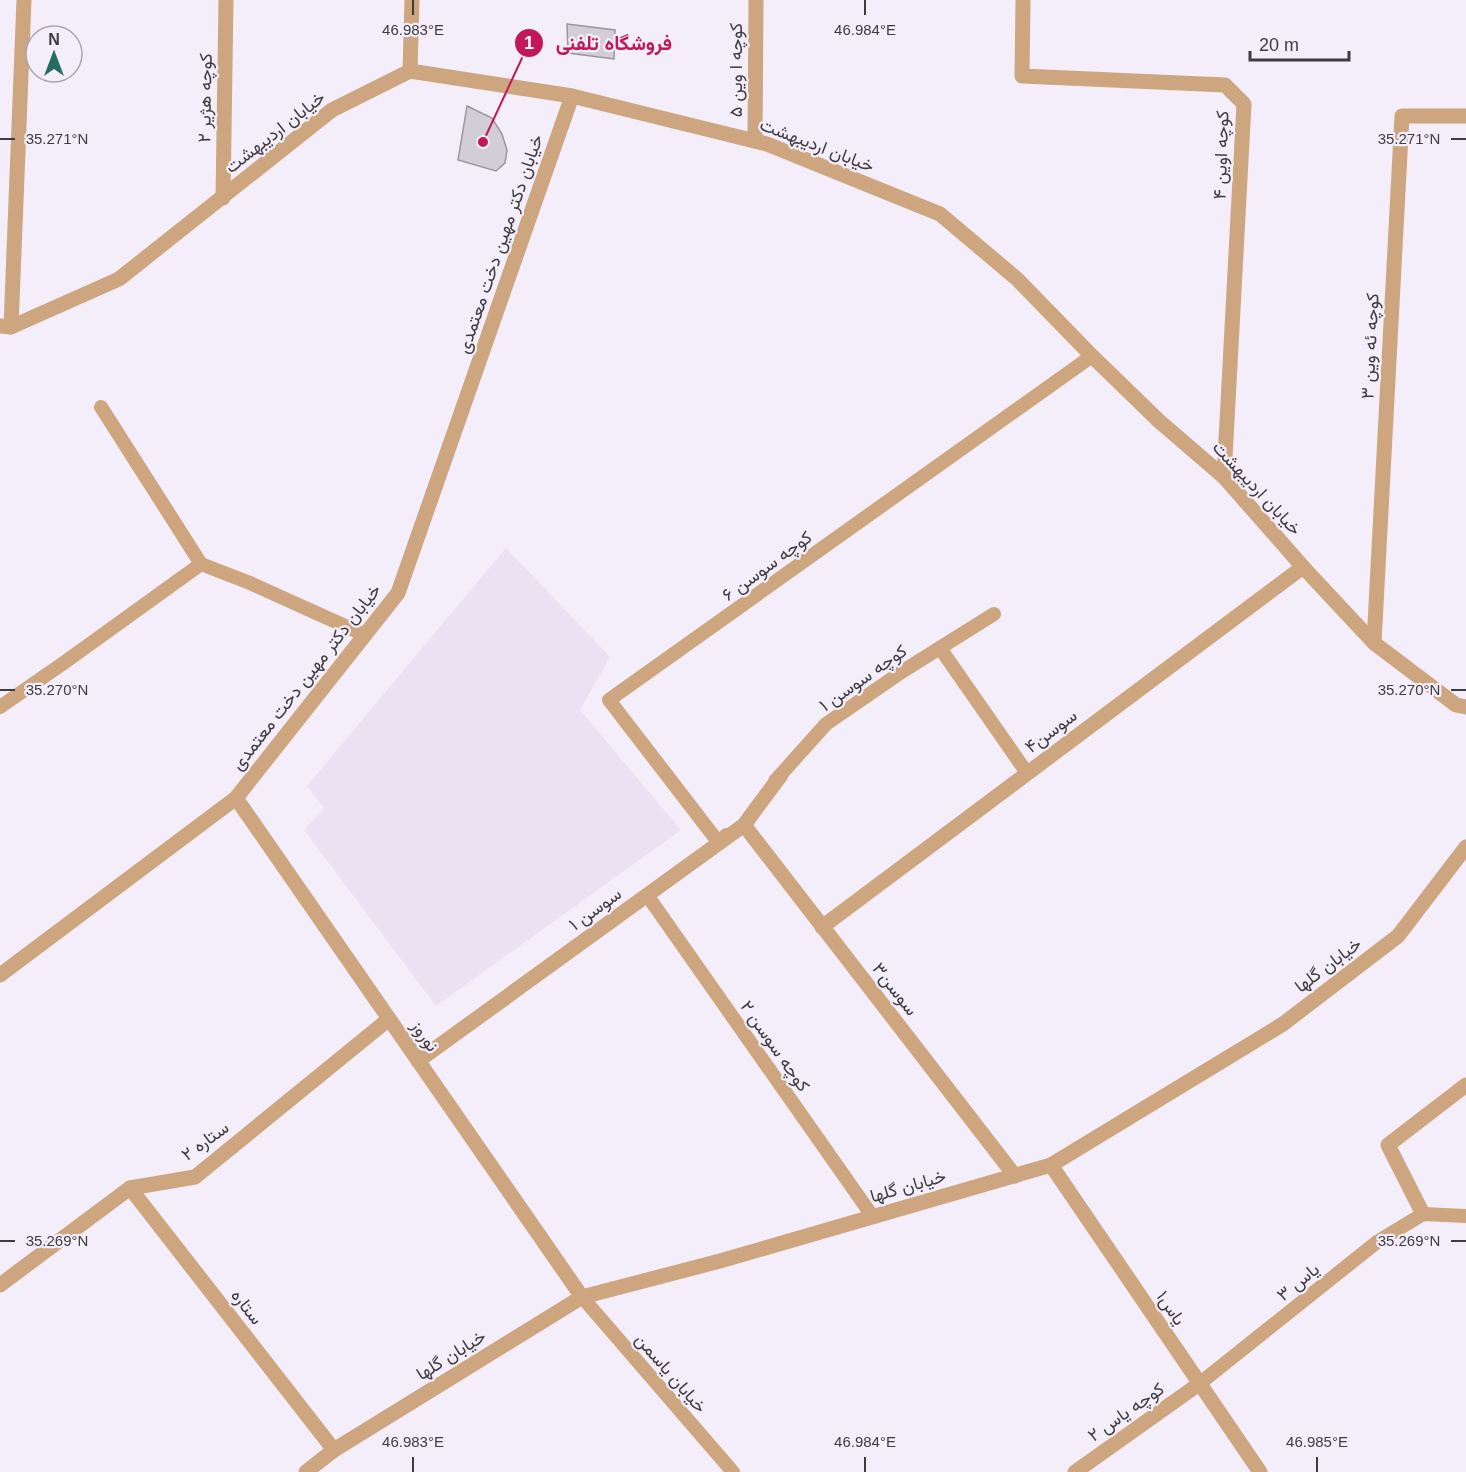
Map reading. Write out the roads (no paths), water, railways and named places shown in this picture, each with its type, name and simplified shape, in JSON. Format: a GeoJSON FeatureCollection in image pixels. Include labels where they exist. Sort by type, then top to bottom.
{"type":"FeatureCollection","features":[{"type":"Feature","properties":{"kind":"street"},"geometry":{"type":"LineString","coordinates":[[6,326],[24,0]]}},
{"type":"Feature","properties":{"kind":"street","name":"کوچه هژیر ۲"},"geometry":{"type":"LineString","coordinates":[[223,198],[226,0]]}},
{"type":"Feature","properties":{"kind":"street"},"geometry":{"type":"LineString","coordinates":[[410,71],[412,0]]}},
{"type":"Feature","properties":{"kind":"street","name":"کوچه ا وین ۵"},"geometry":{"type":"LineString","coordinates":[[755,141],[756,0]]}},
{"type":"Feature","properties":{"kind":"street","name":"کوچه اوین ۴"},"geometry":{"type":"LineString","coordinates":[[1023,0],[1022,76],[1225,85],[1244,104],[1224,477]]}},
{"type":"Feature","properties":{"kind":"street","name":"خیابان اردیبهشت"},"geometry":{"type":"LineString","coordinates":[[6,326],[119,279],[332,110],[410,71],[572,96],[767,144],[940,214],[1017,279],[1092,356],[1160,421],[1224,477],[1374,643],[1456,705],[1466,707]]}},
{"type":"Feature","properties":{"kind":"street","name":"خیابان دکتر مهین دخت معتمدی"},"geometry":{"type":"LineString","coordinates":[[0,975],[236,798],[398,593],[572,96]]}},
{"type":"Feature","properties":{"kind":"street","name":"کوچه ئه وین ۳"},"geometry":{"type":"LineString","coordinates":[[1374,643],[1402,116],[1466,116]]}},
{"type":"Feature","properties":{"kind":"street","name":"سوسن۴"},"geometry":{"type":"LineString","coordinates":[[822,927],[1303,567]]}},
{"type":"Feature","properties":{"kind":"street","name":"سوسن ۱"},"geometry":{"type":"LineString","coordinates":[[418,1061],[744,825],[781,774]]}},
{"type":"Feature","properties":{"kind":"street","name":"نوروز"},"geometry":{"type":"LineString","coordinates":[[236,798],[582,1297]]}},
{"type":"Feature","properties":{"kind":"street","name":"سوسن۳"},"geometry":{"type":"LineString","coordinates":[[744,825],[1015,1176]]}},
{"type":"Feature","properties":{"kind":"street","name":"خیابان گلها"},"geometry":{"type":"LineString","coordinates":[[306,1472],[334,1450],[582,1297],[720,1261],[1051,1165],[1283,1024],[1398,936],[1466,847]]}},
{"type":"Feature","properties":{"kind":"street","name":"ستاره ۲"},"geometry":{"type":"LineString","coordinates":[[0,1285],[130,1188],[195,1177],[389,1019]]}},
{"type":"Feature","properties":{"kind":"street"},"geometry":{"type":"LineString","coordinates":[[1423,1214],[1388,1145],[1466,1084]]}},
{"type":"Feature","properties":{"kind":"street","name":"یاس۱"},"geometry":{"type":"LineString","coordinates":[[1051,1165],[1260,1472]]}},
{"type":"Feature","properties":{"kind":"street","name":"ستاره"},"geometry":{"type":"LineString","coordinates":[[130,1188],[334,1450]]}},
{"type":"Feature","properties":{"kind":"street","name":"کوچه یاس ۲"},"geometry":{"type":"LineString","coordinates":[[1075,1472],[1199,1384]]}},
{"type":"Feature","properties":{"kind":"lane","name":"کوچه سوسن ۶"},"geometry":{"type":"LineString","coordinates":[[719,843],[609,700],[1092,356]]}},
{"type":"Feature","properties":{"kind":"lane"},"geometry":{"type":"LineString","coordinates":[[101,407],[201,564],[365,634]]}},
{"type":"Feature","properties":{"kind":"lane"},"geometry":{"type":"LineString","coordinates":[[0,706],[201,564]]}},
{"type":"Feature","properties":{"kind":"lane","name":"کوچه سوسن ۱"},"geometry":{"type":"LineString","coordinates":[[719,843],[826,724],[903,671],[994,614]]}},
{"type":"Feature","properties":{"kind":"lane"},"geometry":{"type":"LineString","coordinates":[[940,648],[1028,773]]}},
{"type":"Feature","properties":{"kind":"lane","name":"کوچه سوسن ۲"},"geometry":{"type":"LineString","coordinates":[[647,895],[873,1217]]}},
{"type":"Feature","properties":{"kind":"lane"},"geometry":{"type":"LineString","coordinates":[[1423,1214],[1466,1216]]}},
{"type":"Feature","properties":{"kind":"lane","name":"یاس ۳"},"geometry":{"type":"LineString","coordinates":[[1199,1384],[1377,1242],[1423,1214]]}},
{"type":"Feature","properties":{"kind":"lane","name":"خیابان یاسمن"},"geometry":{"type":"LineString","coordinates":[[582,1297],[733,1472]]}},
{"type":"Feature","properties":{"kind":"place","name":"فروشگاه تلفنی"},"geometry":{"type":"Point","coordinates":[483,142]}}]}
